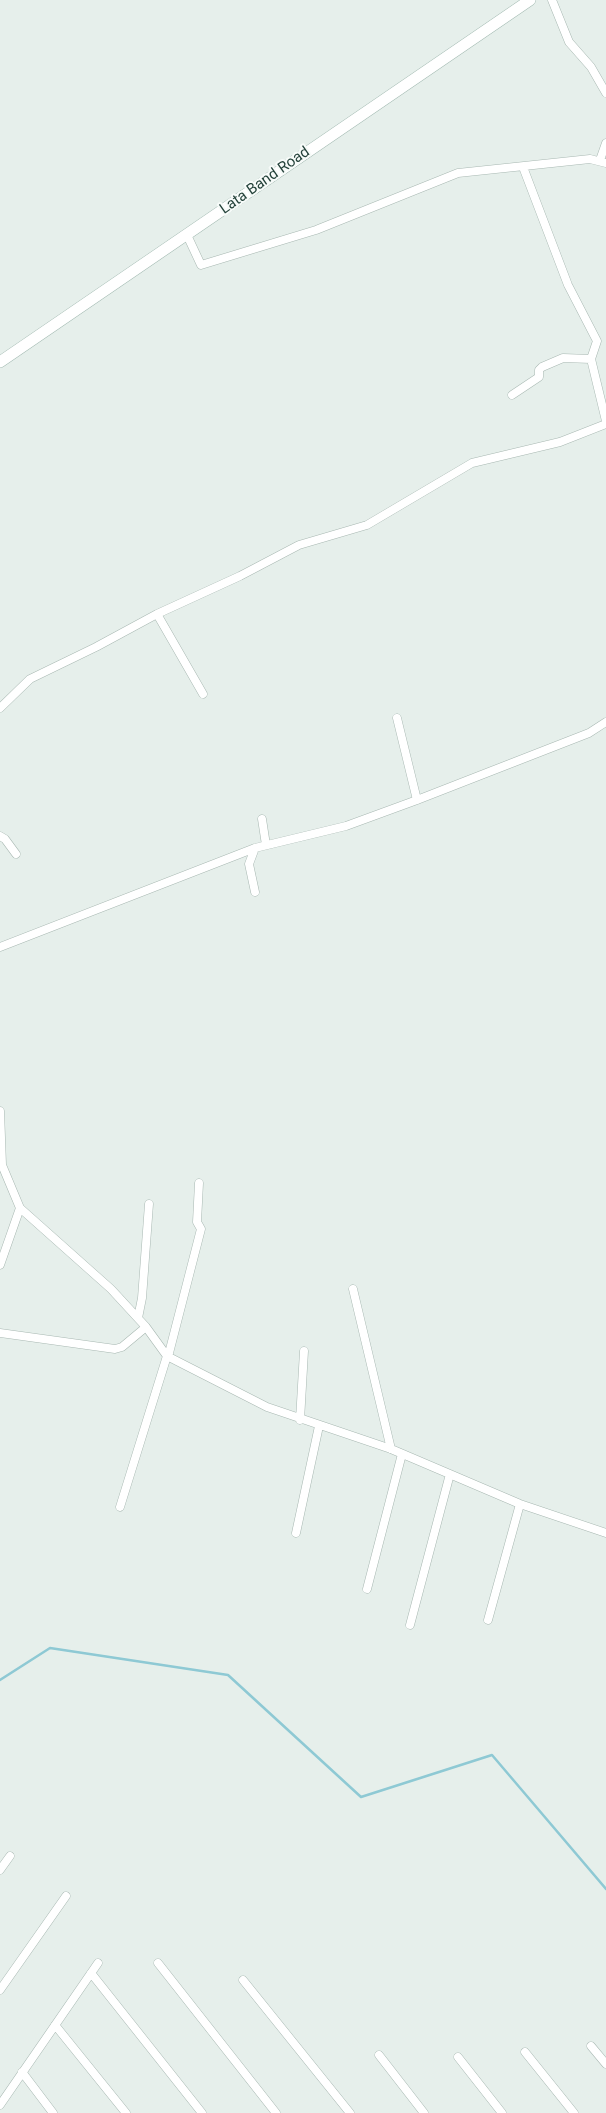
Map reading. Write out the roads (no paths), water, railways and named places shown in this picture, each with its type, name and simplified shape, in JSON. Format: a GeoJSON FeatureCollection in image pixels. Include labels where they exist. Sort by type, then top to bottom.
{"type":"FeatureCollection","features":[{"type":"Feature","properties":{"kind":"main road","name":"Lata Band Road"},"geometry":{"type":"LineString","coordinates":[[0,362],[530,0]]}},
{"type":"Feature","properties":{"kind":"street"},"geometry":{"type":"LineString","coordinates":[[552,0],[569,42],[591,67],[606,93]]}},
{"type":"Feature","properties":{"kind":"street"},"geometry":{"type":"LineString","coordinates":[[186,235],[201,265],[316,230],[458,173],[590,159],[603,162],[606,143]]}},
{"type":"Feature","properties":{"kind":"street"},"geometry":{"type":"LineString","coordinates":[[0,708],[30,679],[96,647],[157,614],[240,576],[299,545],[367,525],[472,463],[560,442],[606,423],[591,359],[597,341],[568,286],[522,167]]}},
{"type":"Feature","properties":{"kind":"street"},"geometry":{"type":"LineString","coordinates":[[512,395],[539,377],[539,370],[549,364],[563,358],[591,359]]}},
{"type":"Feature","properties":{"kind":"street"},"geometry":{"type":"LineString","coordinates":[[157,614],[202,694]]}},
{"type":"Feature","properties":{"kind":"street"},"geometry":{"type":"LineString","coordinates":[[397,718],[417,800]]}},
{"type":"Feature","properties":{"kind":"street"},"geometry":{"type":"LineString","coordinates":[[0,947],[255,848],[346,826],[417,800],[589,733],[606,722]]}},
{"type":"Feature","properties":{"kind":"street"},"geometry":{"type":"LineString","coordinates":[[262,819],[266,845]]}},
{"type":"Feature","properties":{"kind":"street"},"geometry":{"type":"LineString","coordinates":[[0,836],[5,839],[16,854]]}},
{"type":"Feature","properties":{"kind":"street"},"geometry":{"type":"LineString","coordinates":[[255,848],[249,864],[256,892]]}},
{"type":"Feature","properties":{"kind":"street"},"geometry":{"type":"LineString","coordinates":[[0,1111],[2,1165],[20,1208],[111,1289],[146,1327],[168,1356],[267,1407],[300,1420],[391,1449],[520,1504],[606,1533]]}},
{"type":"Feature","properties":{"kind":"street"},"geometry":{"type":"LineString","coordinates":[[120,1507],[168,1356],[201,1229],[197,1222],[199,1183]]}},
{"type":"Feature","properties":{"kind":"street"},"geometry":{"type":"LineString","coordinates":[[138,1318],[142,1298],[149,1204]]}},
{"type":"Feature","properties":{"kind":"street"},"geometry":{"type":"LineString","coordinates":[[0,1265],[4,1240],[20,1208]]}},
{"type":"Feature","properties":{"kind":"street"},"geometry":{"type":"LineString","coordinates":[[353,1289],[391,1449]]}},
{"type":"Feature","properties":{"kind":"street"},"geometry":{"type":"LineString","coordinates":[[0,1334],[115,1349],[122,1347],[146,1327]]}},
{"type":"Feature","properties":{"kind":"street"},"geometry":{"type":"LineString","coordinates":[[300,1420],[304,1351]]}},
{"type":"Feature","properties":{"kind":"street"},"geometry":{"type":"LineString","coordinates":[[296,1533],[319,1426]]}},
{"type":"Feature","properties":{"kind":"street"},"geometry":{"type":"LineString","coordinates":[[367,1589],[402,1454]]}},
{"type":"Feature","properties":{"kind":"street"},"geometry":{"type":"LineString","coordinates":[[410,1625],[450,1474]]}},
{"type":"Feature","properties":{"kind":"street"},"geometry":{"type":"LineString","coordinates":[[488,1620],[520,1504]]}},
{"type":"Feature","properties":{"kind":"street"},"geometry":{"type":"LineString","coordinates":[[0,1870],[10,1856]]}},
{"type":"Feature","properties":{"kind":"street"},"geometry":{"type":"LineString","coordinates":[[0,1990],[66,1896]]}},
{"type":"Feature","properties":{"kind":"street"},"geometry":{"type":"LineString","coordinates":[[0,2105],[98,1962]]}},
{"type":"Feature","properties":{"kind":"street"},"geometry":{"type":"LineString","coordinates":[[158,1964],[276,2113]]}},
{"type":"Feature","properties":{"kind":"street"},"geometry":{"type":"LineString","coordinates":[[91,1973],[202,2113]]}},
{"type":"Feature","properties":{"kind":"street"},"geometry":{"type":"LineString","coordinates":[[244,1980],[350,2113]]}},
{"type":"Feature","properties":{"kind":"street"},"geometry":{"type":"LineString","coordinates":[[55,2025],[126,2113]]}},
{"type":"Feature","properties":{"kind":"street"},"geometry":{"type":"LineString","coordinates":[[591,2046],[606,2064]]}},
{"type":"Feature","properties":{"kind":"street"},"geometry":{"type":"LineString","coordinates":[[525,2052],[574,2113]]}},
{"type":"Feature","properties":{"kind":"street"},"geometry":{"type":"LineString","coordinates":[[379,2055],[424,2113]]}},
{"type":"Feature","properties":{"kind":"street"},"geometry":{"type":"LineString","coordinates":[[458,2057],[502,2113]]}},
{"type":"Feature","properties":{"kind":"street"},"geometry":{"type":"LineString","coordinates":[[22,2072],[53,2113]]}},
{"type":"Feature","properties":{"kind":"waterway"},"geometry":{"type":"LineString","coordinates":[[0,1680],[50,1648],[228,1675],[361,1797],[492,1755],[606,1889]]}}]}
